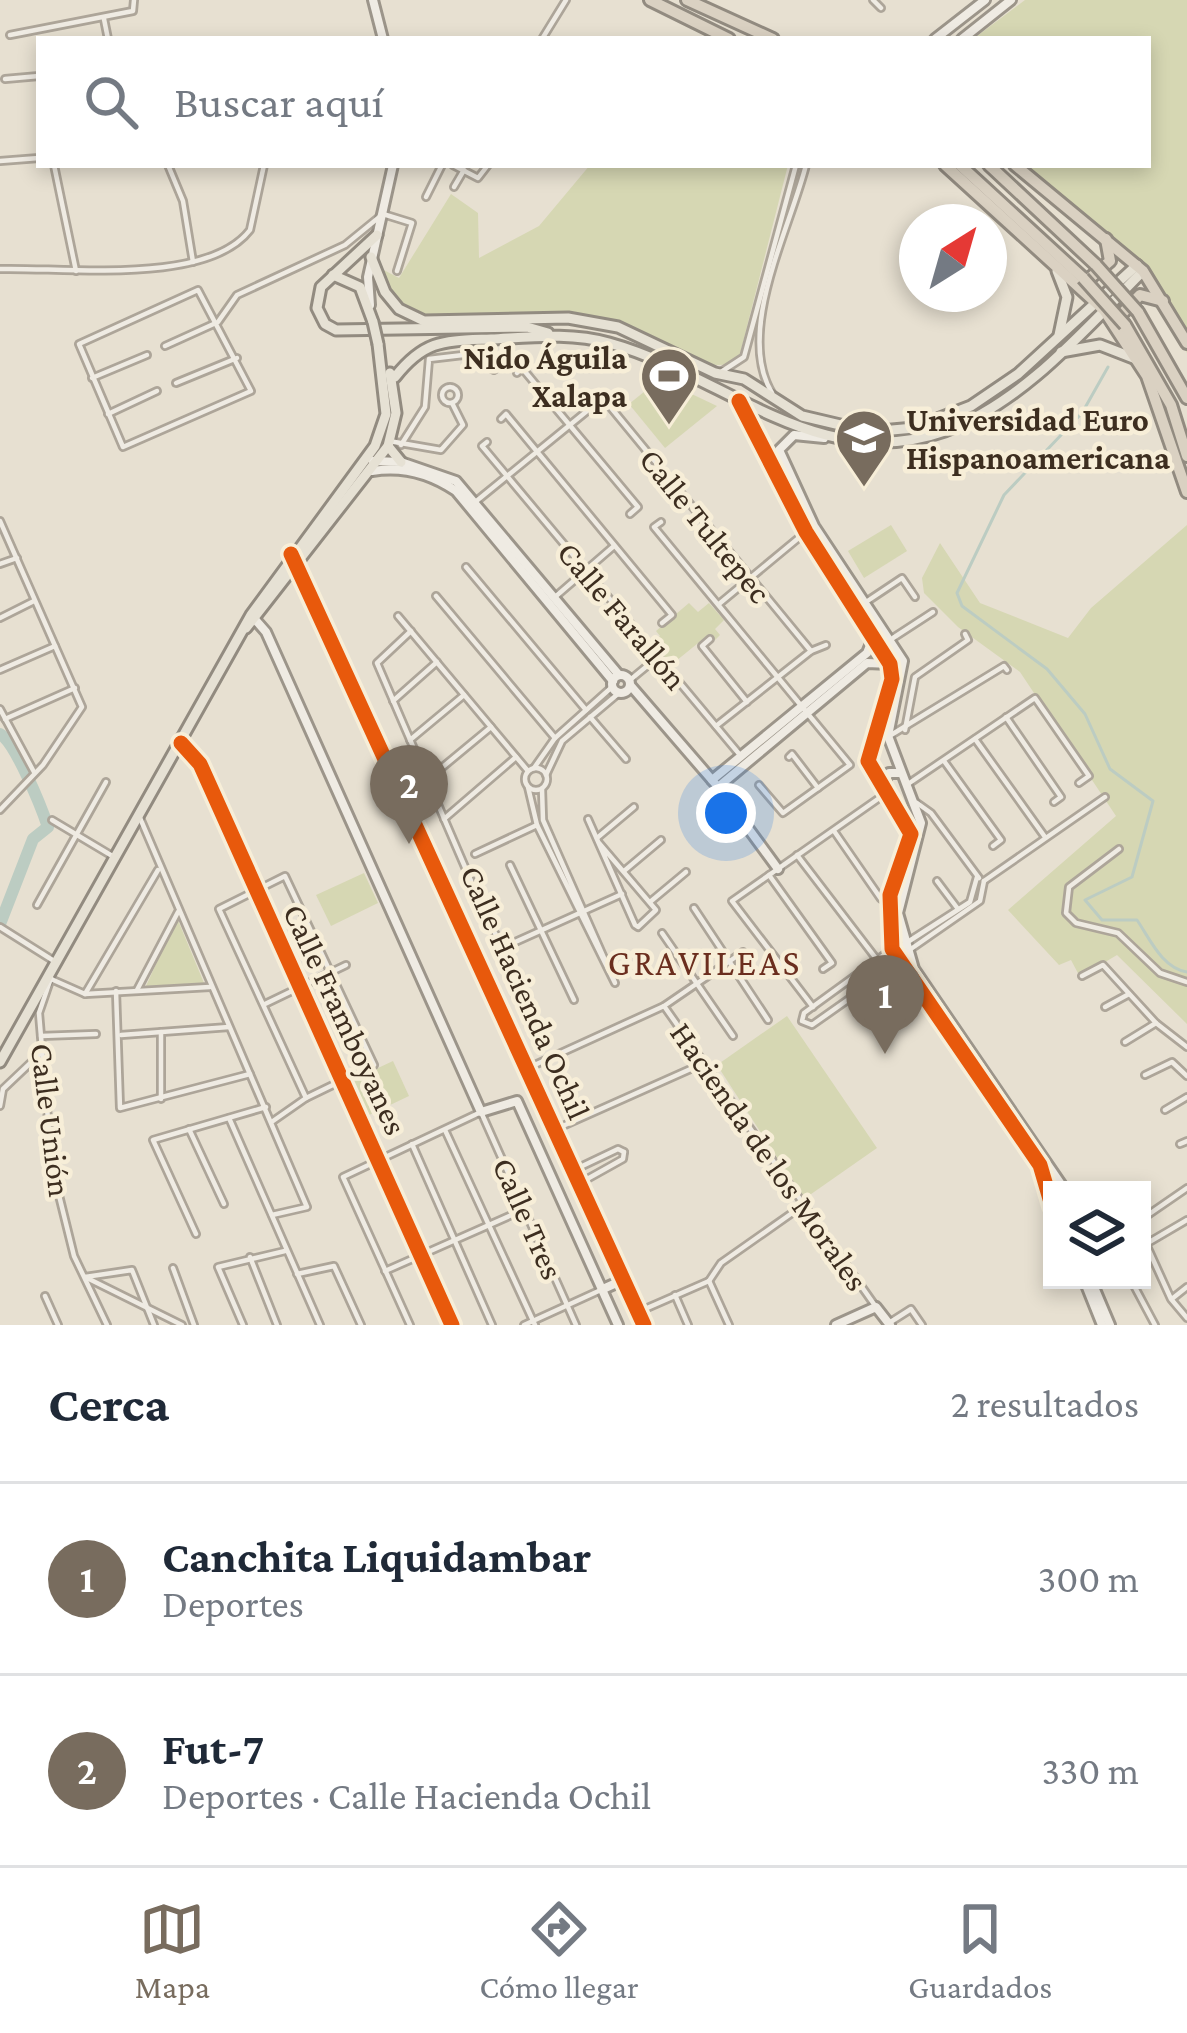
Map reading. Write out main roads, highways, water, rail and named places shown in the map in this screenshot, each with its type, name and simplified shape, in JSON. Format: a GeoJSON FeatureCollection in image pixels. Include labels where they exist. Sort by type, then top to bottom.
{"type":"FeatureCollection","features":[{"type":"Feature","properties":{"kind":"highway"},"geometry":{"type":"LineString","coordinates":[[650,0],[723,36]]}},
{"type":"Feature","properties":{"kind":"highway"},"geometry":{"type":"LineString","coordinates":[[687,0],[766,36]]}},
{"type":"Feature","properties":{"kind":"highway"},"geometry":{"type":"LineString","coordinates":[[948,168],[1081,281],[1119,324],[1166,421],[1187,492]]}},
{"type":"Feature","properties":{"kind":"highway"},"geometry":{"type":"LineString","coordinates":[[963,168],[1119,324],[1172,405],[1187,456]]}},
{"type":"Feature","properties":{"kind":"highway"},"geometry":{"type":"LineString","coordinates":[[992,168],[1096,265],[1138,312],[1187,398]]}},
{"type":"Feature","properties":{"kind":"highway"},"geometry":{"type":"LineString","coordinates":[[1019,168],[1140,268],[1187,343]]}},
{"type":"Feature","properties":{"kind":"highway"},"geometry":{"type":"LineString","coordinates":[[1081,281],[1089,283],[1109,261],[1103,233]]}},
{"type":"Feature","properties":{"kind":"highway"},"geometry":{"type":"LineString","coordinates":[[1119,324],[1140,296],[1166,303]]}},
{"type":"Feature","properties":{"kind":"main road"},"geometry":{"type":"LineString","coordinates":[[376,235],[321,287],[317,308],[325,324],[336,330],[534,317],[618,327],[715,374],[744,379],[778,403],[821,423],[870,432],[914,428],[952,416],[1006,383],[1101,306]]}},
{"type":"Feature","properties":{"kind":"main road"},"geometry":{"type":"LineString","coordinates":[[371,257],[385,292],[412,317],[495,322],[609,343],[824,438],[855,443],[904,441],[948,430],[1000,402],[1061,352],[1140,268]]}},
{"type":"Feature","properties":{"kind":"main road"},"geometry":{"type":"LineString","coordinates":[[1052,261],[1067,297],[1058,339]]}},
{"type":"Feature","properties":{"kind":"main road"},"geometry":{"type":"LineString","coordinates":[[333,275],[361,287],[370,305],[400,462]]}},
{"type":"Feature","properties":{"kind":"main road"},"geometry":{"type":"LineString","coordinates":[[373,464],[391,414],[394,377],[419,349],[556,336]]}},
{"type":"Feature","properties":{"kind":"main road"},"geometry":{"type":"LineString","coordinates":[[1061,352],[1100,345],[1139,361]]}},
{"type":"Feature","properties":{"kind":"main road"},"geometry":{"type":"LineString","coordinates":[[669,368],[669,356],[692,362]]}},
{"type":"Feature","properties":{"kind":"main road"},"geometry":{"type":"LineString","coordinates":[[382,364],[394,377]]}},
{"type":"Feature","properties":{"kind":"main road"},"geometry":{"type":"LineString","coordinates":[[740,401],[743,386],[762,390]]}},
{"type":"Feature","properties":{"kind":"main road"},"geometry":{"type":"LineString","coordinates":[[855,443],[870,440],[870,432]]}},
{"type":"Feature","properties":{"kind":"main road"},"geometry":{"type":"LineString","coordinates":[[0,1062],[246,628],[294,558],[393,444]]}},
{"type":"Feature","properties":{"kind":"waterway"},"geometry":{"type":"LineString","coordinates":[[1108,367],[1082,413],[1004,495],[957,593],[962,606],[1047,669],[1085,714],[1110,769],[1153,801],[1132,877],[1085,900],[1102,920],[1137,920],[1164,959],[1187,972]]}},
{"type":"Feature","properties":{"kind":"waterway"},"geometry":{"type":"LineString","coordinates":[[0,734],[20,761],[48,827],[33,839],[0,924]]}},
{"type":"Feature","properties":{"kind":"place","name":"Nido Águila Xalapa"},"geometry":{"type":"Point","coordinates":[669,427]}},
{"type":"Feature","properties":{"kind":"place","name":"Universidad Euro Hispanoamericana"},"geometry":{"type":"Point","coordinates":[864,489]}},
{"type":"Feature","properties":{"kind":"place","name":"Fut-7"},"geometry":{"type":"Point","coordinates":[409,844]}},
{"type":"Feature","properties":{"kind":"place","name":"Canchita Liquidambar"},"geometry":{"type":"Point","coordinates":[885,1054]}},
{"type":"Feature","properties":{"kind":"district","name":"GRAVILEAS"},"geometry":{"type":"Point","coordinates":[705,962]}}]}
